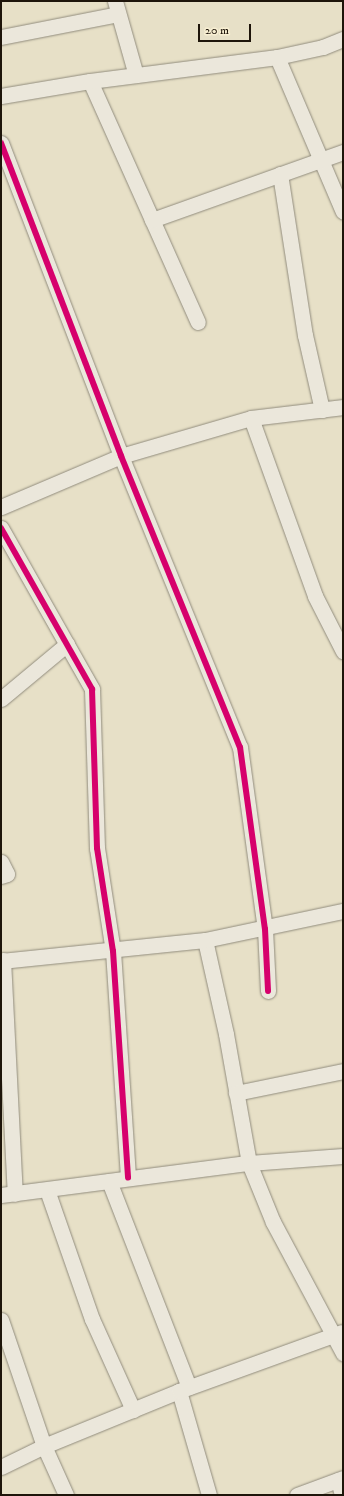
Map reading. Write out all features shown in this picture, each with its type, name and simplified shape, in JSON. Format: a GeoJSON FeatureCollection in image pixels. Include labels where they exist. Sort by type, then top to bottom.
{"type":"FeatureCollection","features":[{"type":"Feature","properties":{"kind":"street"},"geometry":{"type":"LineString","coordinates":[[1,37],[117,8],[136,75]]}},
{"type":"Feature","properties":{"kind":"street"},"geometry":{"type":"LineString","coordinates":[[1,96],[90,81],[277,57],[323,47],[343,39]]}},
{"type":"Feature","properties":{"kind":"street"},"geometry":{"type":"LineString","coordinates":[[277,57],[343,212]]}},
{"type":"Feature","properties":{"kind":"street"},"geometry":{"type":"LineString","coordinates":[[90,81],[198,322]]}},
{"type":"Feature","properties":{"kind":"street"},"geometry":{"type":"LineString","coordinates":[[1,143],[121,456],[240,747],[265,929],[268,991]]}},
{"type":"Feature","properties":{"kind":"street"},"geometry":{"type":"LineString","coordinates":[[152,220],[343,152]]}},
{"type":"Feature","properties":{"kind":"street"},"geometry":{"type":"LineString","coordinates":[[280,174],[306,335],[322,410]]}},
{"type":"Feature","properties":{"kind":"street"},"geometry":{"type":"LineString","coordinates":[[1,507],[121,456],[251,418],[343,407]]}},
{"type":"Feature","properties":{"kind":"street"},"geometry":{"type":"LineString","coordinates":[[251,418],[315,596],[343,651]]}},
{"type":"Feature","properties":{"kind":"street"},"geometry":{"type":"LineString","coordinates":[[1,528],[92,689],[97,848],[113,950],[128,1178]]}},
{"type":"Feature","properties":{"kind":"street"},"geometry":{"type":"LineString","coordinates":[[1,698],[67,644]]}},
{"type":"Feature","properties":{"kind":"street"},"geometry":{"type":"LineString","coordinates":[[1,862],[7,874],[1,876]]}},
{"type":"Feature","properties":{"kind":"street"},"geometry":{"type":"LineString","coordinates":[[343,911],[265,929],[205,940],[2,960],[8,1195],[250,1163],[343,1156]]}},
{"type":"Feature","properties":{"kind":"street"},"geometry":{"type":"LineString","coordinates":[[205,940],[226,1034],[250,1163],[273,1222],[338,1334],[343,1353]]}},
{"type":"Feature","properties":{"kind":"street"},"geometry":{"type":"LineString","coordinates":[[236,1093],[343,1071]]}},
{"type":"Feature","properties":{"kind":"street"},"geometry":{"type":"LineString","coordinates":[[109,1181],[184,1389],[210,1495]]}},
{"type":"Feature","properties":{"kind":"street"},"geometry":{"type":"LineString","coordinates":[[47,1190],[92,1319],[133,1410]]}},
{"type":"Feature","properties":{"kind":"street"},"geometry":{"type":"LineString","coordinates":[[1,1320],[44,1446],[66,1495]]}},
{"type":"Feature","properties":{"kind":"street"},"geometry":{"type":"LineString","coordinates":[[1,1467],[44,1446],[184,1389],[338,1334]]}},
{"type":"Feature","properties":{"kind":"street"},"geometry":{"type":"LineString","coordinates":[[297,1495],[340,1479],[342,1495]]}},
{"type":"Feature","properties":{"kind":"cycle path"},"geometry":{"type":"LineString","coordinates":[[1,143],[121,456],[240,747],[265,929],[268,991]]}},
{"type":"Feature","properties":{"kind":"cycle path"},"geometry":{"type":"LineString","coordinates":[[1,528],[92,689],[97,848],[113,951],[128,1178]]}}]}
